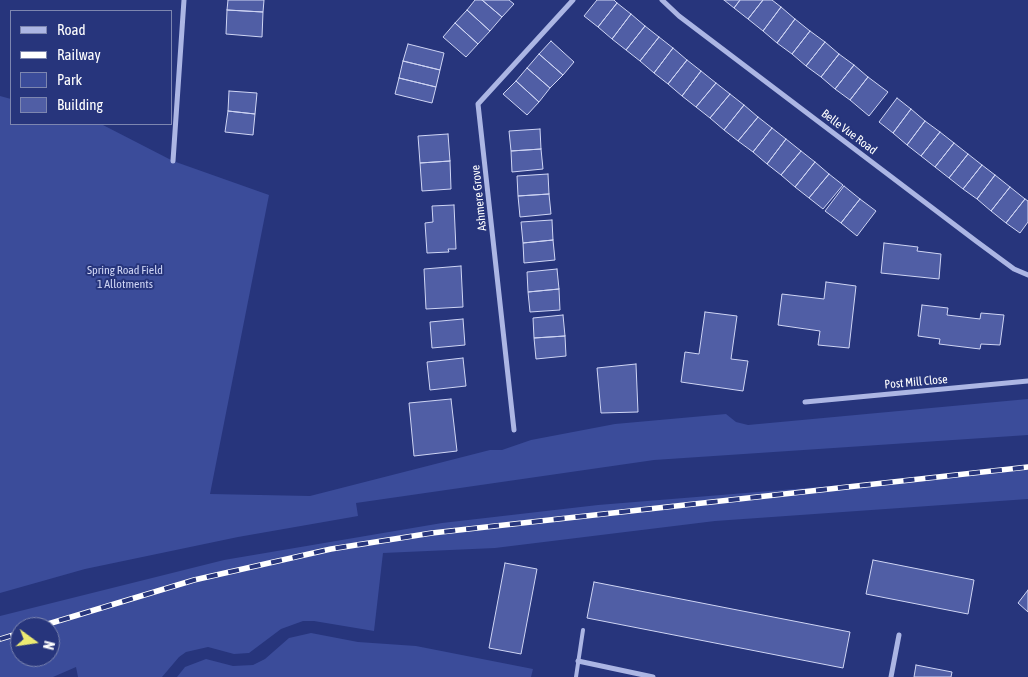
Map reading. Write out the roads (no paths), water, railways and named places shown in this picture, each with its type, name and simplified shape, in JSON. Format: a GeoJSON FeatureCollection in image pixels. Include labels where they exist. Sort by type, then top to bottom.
{"type":"FeatureCollection","features":[{"type":"Feature","properties":{"kind":"street"},"geometry":{"type":"LineString","coordinates":[[173,161],[184,0]]}},
{"type":"Feature","properties":{"kind":"street","name":"Ashmere Grove"},"geometry":{"type":"LineString","coordinates":[[514,430],[478,104],[573,0]]}},
{"type":"Feature","properties":{"kind":"street","name":"Belle Vue Road"},"geometry":{"type":"LineString","coordinates":[[662,0],[678,16],[976,241],[1014,269],[1028,275]]}},
{"type":"Feature","properties":{"kind":"street","name":"Post Mill Close"},"geometry":{"type":"LineString","coordinates":[[805,402],[1028,381]]}},
{"type":"Feature","properties":{"kind":"street"},"geometry":{"type":"LineString","coordinates":[[891,677],[899,635]]}},
{"type":"Feature","properties":{"kind":"street"},"geometry":{"type":"LineString","coordinates":[[578,661],[652,677]]}},
{"type":"Feature","properties":{"kind":"lane"},"geometry":{"type":"LineString","coordinates":[[576,677],[583,630]]}},
{"type":"Feature","properties":{"kind":"railway"},"geometry":{"type":"LineString","coordinates":[[60,620],[194,580],[331,549],[432,533],[1028,467]]}},
{"type":"Feature","properties":{"kind":"railway"},"geometry":{"type":"LineString","coordinates":[[0,639],[10,636]]}},
{"type":"Feature","properties":{"kind":"park label","name":"Spring Road Field 1 Allotments"},"geometry":{"type":"Point","coordinates":[125,277]}}]}
